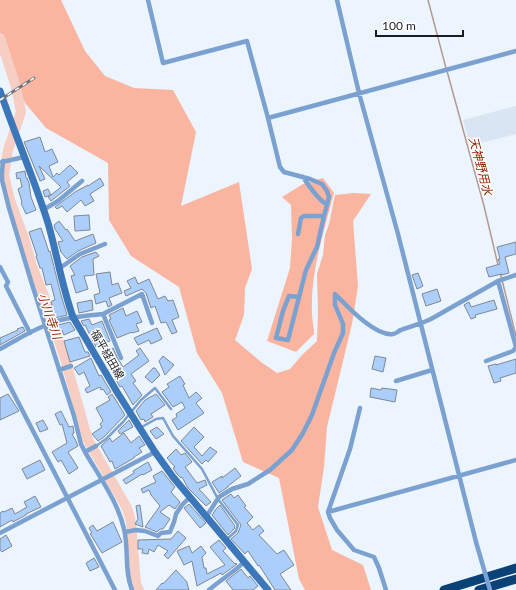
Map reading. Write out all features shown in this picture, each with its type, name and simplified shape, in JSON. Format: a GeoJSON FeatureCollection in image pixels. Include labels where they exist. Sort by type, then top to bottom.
{"type":"FeatureCollection","features":[{"type":"Feature","properties":{"kind":"highway"},"geometry":{"type":"LineString","coordinates":[[444,590],[516,568]]}},
{"type":"Feature","properties":{"kind":"highway"},"geometry":{"type":"LineString","coordinates":[[479,590],[516,579]]}},
{"type":"Feature","properties":{"kind":"main road","name":"福平経田線"},"geometry":{"type":"LineString","coordinates":[[0,91],[2,107],[12,125],[43,210],[53,241],[73,317],[140,428],[173,478],[268,590]]}},
{"type":"Feature","properties":{"kind":"street"},"geometry":{"type":"LineString","coordinates":[[148,0],[163,63],[248,41],[280,167],[284,172],[322,184],[327,191],[330,197],[328,205],[317,247],[306,270],[288,340],[276,338],[283,311],[289,296],[299,297]]}},
{"type":"Feature","properties":{"kind":"street"},"geometry":{"type":"LineString","coordinates":[[337,0],[359,93],[398,234],[476,542],[490,590]]}},
{"type":"Feature","properties":{"kind":"street"},"geometry":{"type":"LineString","coordinates":[[268,118],[516,50]]}},
{"type":"Feature","properties":{"kind":"street"},"geometry":{"type":"LineString","coordinates":[[23,153],[2,162],[2,180],[28,274],[74,416],[81,444],[103,479],[117,507],[125,532],[127,576],[132,590]]}},
{"type":"Feature","properties":{"kind":"street"},"geometry":{"type":"LineString","coordinates":[[302,177],[320,200],[328,205]]}},
{"type":"Feature","properties":{"kind":"street"},"geometry":{"type":"LineString","coordinates":[[43,210],[58,201],[82,181]]}},
{"type":"Feature","properties":{"kind":"street"},"geometry":{"type":"LineString","coordinates":[[298,234],[301,218],[304,216],[324,216]]}},
{"type":"Feature","properties":{"kind":"street"},"geometry":{"type":"LineString","coordinates":[[60,268],[80,254],[105,244]]}},
{"type":"Feature","properties":{"kind":"street"},"geometry":{"type":"LineString","coordinates":[[0,267],[8,282],[6,286],[30,333]]}},
{"type":"Feature","properties":{"kind":"street"},"geometry":{"type":"LineString","coordinates":[[206,517],[218,499],[232,489],[248,484],[270,470],[292,450],[304,433],[343,333],[343,324],[335,305],[335,294],[364,322],[383,333],[393,334],[431,319],[498,281],[516,275]]}},
{"type":"Feature","properties":{"kind":"street"},"geometry":{"type":"LineString","coordinates":[[486,361],[513,351],[516,347],[498,281]]}},
{"type":"Feature","properties":{"kind":"street"},"geometry":{"type":"LineString","coordinates":[[0,349],[45,325],[73,317],[103,314],[142,294],[152,323]]}},
{"type":"Feature","properties":{"kind":"street"},"geometry":{"type":"LineString","coordinates":[[103,314],[121,358]]}},
{"type":"Feature","properties":{"kind":"street"},"geometry":{"type":"LineString","coordinates":[[59,370],[71,366]]}},
{"type":"Feature","properties":{"kind":"street"},"geometry":{"type":"LineString","coordinates":[[0,367],[115,590]]}},
{"type":"Feature","properties":{"kind":"street"},"geometry":{"type":"LineString","coordinates":[[396,382],[432,370]]}},
{"type":"Feature","properties":{"kind":"street"},"geometry":{"type":"LineString","coordinates":[[360,408],[350,449],[328,512],[337,530],[354,550],[374,557],[386,590]]}},
{"type":"Feature","properties":{"kind":"street"},"geometry":{"type":"LineString","coordinates":[[85,452],[96,446]]}},
{"type":"Feature","properties":{"kind":"street"},"geometry":{"type":"LineString","coordinates":[[0,533],[155,452]]}},
{"type":"Feature","properties":{"kind":"street"},"geometry":{"type":"LineString","coordinates":[[328,512],[516,460]]}},
{"type":"Feature","properties":{"kind":"street"},"geometry":{"type":"LineString","coordinates":[[125,532],[136,530],[145,531],[158,536],[161,533],[170,532],[176,514],[190,497]]}},
{"type":"Feature","properties":{"kind":"street"},"geometry":{"type":"LineString","coordinates":[[209,590],[219,581],[234,572],[244,562]]}},
{"type":"Feature","properties":{"kind":"lane"},"geometry":{"type":"LineString","coordinates":[[96,446],[106,439],[131,413],[141,400],[156,388],[171,409]]}},
{"type":"Feature","properties":{"kind":"lane"},"geometry":{"type":"LineString","coordinates":[[140,428],[156,419],[163,418],[173,436],[202,469],[218,499],[238,525],[236,531],[226,540]]}},
{"type":"Feature","properties":{"kind":"shaded area"},"geometry":{"type":"Polygon","coordinates":[[[0,0],[61,0],[85,51],[105,76],[134,88],[173,90],[196,132],[181,206],[239,182],[252,269],[245,288],[244,315],[235,340],[261,362],[277,373],[290,369],[317,341],[317,274],[323,255],[325,235],[329,224],[335,195],[354,193],[371,194],[353,221],[358,286],[352,324],[327,427],[324,467],[318,507],[332,550],[363,565],[371,590],[305,590],[299,579],[279,478],[243,462],[222,393],[197,353],[179,287],[131,256],[109,220],[108,163],[46,128],[25,103],[0,47],[0,0]]]}},
{"type":"Feature","properties":{"kind":"shaded area"},"geometry":{"type":"Polygon","coordinates":[[[516,106],[516,134],[470,146],[463,120],[516,106]]]}},
{"type":"Feature","properties":{"kind":"shaded area"},"geometry":{"type":"Polygon","coordinates":[[[323,178],[334,193],[315,267],[312,298],[314,334],[296,352],[267,341],[290,268],[292,238],[291,205],[282,197],[303,184],[323,178]]]}},
{"type":"Feature","properties":{"kind":"building"},"geometry":{"type":"Polygon","coordinates":[[[40,137],[45,152],[52,149],[58,162],[49,166],[53,177],[57,173],[59,175],[70,165],[78,173],[67,182],[70,186],[51,201],[48,197],[61,187],[39,166],[45,179],[40,181],[24,142],[40,137]]]}},
{"type":"Feature","properties":{"kind":"building"},"geometry":{"type":"Polygon","coordinates":[[[25,171],[31,197],[36,210],[26,214],[21,203],[18,189],[22,187],[20,178],[17,179],[16,173],[25,171]]]}},
{"type":"Feature","properties":{"kind":"building"},"geometry":{"type":"Polygon","coordinates":[[[100,178],[104,185],[90,194],[94,201],[85,206],[81,200],[67,212],[62,206],[57,209],[55,207],[75,192],[100,178]]]}},
{"type":"Feature","properties":{"kind":"building"},"geometry":{"type":"Polygon","coordinates":[[[48,189],[51,195],[45,197],[43,191],[48,189]]]}},
{"type":"Feature","properties":{"kind":"building"},"geometry":{"type":"Polygon","coordinates":[[[89,215],[90,230],[75,231],[74,216],[89,215]]]}},
{"type":"Feature","properties":{"kind":"building"},"geometry":{"type":"Polygon","coordinates":[[[59,221],[66,230],[67,229],[75,241],[93,234],[96,243],[78,251],[67,259],[61,252],[58,242],[63,241],[54,225],[59,221]]]}},
{"type":"Feature","properties":{"kind":"building"},"geometry":{"type":"Polygon","coordinates":[[[41,228],[49,252],[50,251],[67,315],[55,318],[51,301],[55,300],[51,284],[46,285],[42,268],[40,268],[29,232],[41,228]]]}},
{"type":"Feature","properties":{"kind":"building"},"geometry":{"type":"Polygon","coordinates":[[[516,242],[516,254],[505,257],[509,273],[489,277],[486,268],[500,264],[497,247],[516,242]]]}},
{"type":"Feature","properties":{"kind":"building"},"geometry":{"type":"Polygon","coordinates":[[[96,252],[99,256],[93,259],[94,275],[84,276],[88,289],[76,293],[71,276],[75,275],[70,266],[82,257],[96,252]]]}},
{"type":"Feature","properties":{"kind":"building"},"geometry":{"type":"Polygon","coordinates":[[[110,272],[112,285],[118,283],[122,293],[109,298],[112,305],[108,307],[106,301],[96,304],[94,295],[100,293],[96,274],[110,272]]]}},
{"type":"Feature","properties":{"kind":"building"},"geometry":{"type":"Polygon","coordinates":[[[418,273],[423,286],[417,289],[412,275],[418,273]]]}},
{"type":"Feature","properties":{"kind":"building"},"geometry":{"type":"Polygon","coordinates":[[[135,277],[138,284],[149,279],[158,299],[165,296],[168,301],[173,300],[179,317],[172,320],[177,332],[172,334],[166,322],[161,323],[155,306],[151,308],[146,293],[142,289],[126,296],[124,291],[131,288],[127,281],[135,277]]]}},
{"type":"Feature","properties":{"kind":"building"},"geometry":{"type":"Polygon","coordinates":[[[437,289],[441,301],[426,306],[422,294],[437,289]]]}},
{"type":"Feature","properties":{"kind":"building"},"geometry":{"type":"Polygon","coordinates":[[[92,300],[93,310],[79,313],[77,303],[92,300]]]}},
{"type":"Feature","properties":{"kind":"building"},"geometry":{"type":"Polygon","coordinates":[[[494,300],[497,309],[475,315],[476,317],[471,319],[464,305],[469,302],[471,307],[494,300]]]}},
{"type":"Feature","properties":{"kind":"building"},"geometry":{"type":"Polygon","coordinates":[[[123,308],[126,316],[137,311],[142,322],[136,324],[139,331],[117,338],[109,320],[111,319],[109,315],[123,308]]]}},
{"type":"Feature","properties":{"kind":"building"},"geometry":{"type":"Polygon","coordinates":[[[89,319],[92,325],[102,321],[110,341],[96,347],[85,325],[84,326],[81,321],[89,319]]]}},
{"type":"Feature","properties":{"kind":"building"},"geometry":{"type":"Polygon","coordinates":[[[70,322],[75,330],[64,335],[62,330],[60,331],[58,325],[70,322]]]}},
{"type":"Feature","properties":{"kind":"building"},"geometry":{"type":"Polygon","coordinates":[[[23,327],[25,331],[0,345],[0,338],[23,327]]]}},
{"type":"Feature","properties":{"kind":"building"},"geometry":{"type":"Polygon","coordinates":[[[157,328],[162,339],[151,344],[149,340],[138,345],[134,338],[157,328]]]}},
{"type":"Feature","properties":{"kind":"building"},"geometry":{"type":"Polygon","coordinates":[[[79,337],[85,352],[88,352],[90,356],[70,362],[64,341],[79,337]]]}},
{"type":"Feature","properties":{"kind":"building"},"geometry":{"type":"Polygon","coordinates":[[[113,348],[123,367],[139,355],[136,351],[140,348],[149,361],[131,374],[136,381],[133,383],[142,395],[133,405],[122,386],[120,387],[102,354],[113,348]]]}},
{"type":"Feature","properties":{"kind":"building"},"geometry":{"type":"Polygon","coordinates":[[[163,356],[174,365],[165,375],[159,361],[163,356]]]}},
{"type":"Feature","properties":{"kind":"building"},"geometry":{"type":"Polygon","coordinates":[[[375,356],[386,358],[383,372],[372,369],[375,356]]]}},
{"type":"Feature","properties":{"kind":"building"},"geometry":{"type":"Polygon","coordinates":[[[91,358],[99,376],[101,375],[111,392],[107,395],[103,389],[101,390],[100,387],[87,393],[85,389],[90,386],[84,372],[79,375],[74,368],[91,358]]]}},
{"type":"Feature","properties":{"kind":"building"},"geometry":{"type":"Polygon","coordinates":[[[516,359],[516,373],[500,378],[501,381],[494,383],[488,366],[516,359]]]}},
{"type":"Feature","properties":{"kind":"building"},"geometry":{"type":"Polygon","coordinates":[[[153,368],[155,368],[160,375],[152,383],[145,377],[153,368]]]}},
{"type":"Feature","properties":{"kind":"building"},"geometry":{"type":"Polygon","coordinates":[[[180,376],[185,384],[183,385],[189,398],[196,392],[202,398],[196,403],[204,413],[178,430],[172,420],[177,417],[176,414],[185,408],[182,402],[173,407],[162,392],[169,387],[167,384],[180,376]]]}},
{"type":"Feature","properties":{"kind":"building"},"geometry":{"type":"Polygon","coordinates":[[[371,388],[381,390],[382,388],[397,390],[395,402],[370,397],[371,388]]]}},
{"type":"Feature","properties":{"kind":"building"},"geometry":{"type":"Polygon","coordinates":[[[8,394],[19,411],[0,420],[0,398],[8,394]]]}},
{"type":"Feature","properties":{"kind":"building"},"geometry":{"type":"Polygon","coordinates":[[[112,394],[125,415],[104,437],[98,441],[92,434],[102,427],[100,424],[103,421],[96,408],[110,400],[108,397],[112,394]]]}},
{"type":"Feature","properties":{"kind":"building"},"geometry":{"type":"Polygon","coordinates":[[[156,394],[165,405],[151,414],[153,417],[145,422],[144,419],[141,420],[136,411],[145,400],[156,394]]]}},
{"type":"Feature","properties":{"kind":"building"},"geometry":{"type":"Polygon","coordinates":[[[61,411],[69,427],[73,426],[74,433],[72,434],[78,446],[68,452],[78,468],[69,474],[61,460],[58,462],[52,452],[67,443],[62,424],[60,425],[55,414],[61,411]]]}},
{"type":"Feature","properties":{"kind":"building"},"geometry":{"type":"Polygon","coordinates":[[[43,420],[48,429],[40,432],[36,423],[43,420]]]}},
{"type":"Feature","properties":{"kind":"building"},"geometry":{"type":"Polygon","coordinates":[[[129,420],[133,427],[120,434],[118,431],[129,420]]]}},
{"type":"Feature","properties":{"kind":"building"},"geometry":{"type":"Polygon","coordinates":[[[157,427],[164,434],[156,439],[150,431],[157,427]]]}},
{"type":"Feature","properties":{"kind":"building"},"geometry":{"type":"Polygon","coordinates":[[[194,427],[204,437],[194,447],[202,456],[210,447],[217,452],[208,462],[206,460],[202,464],[181,441],[194,427]]]}},
{"type":"Feature","properties":{"kind":"building"},"geometry":{"type":"Polygon","coordinates":[[[124,433],[131,443],[139,436],[145,445],[139,448],[142,452],[115,469],[112,461],[110,462],[101,446],[110,438],[112,442],[124,433]]]}},
{"type":"Feature","properties":{"kind":"building"},"geometry":{"type":"Polygon","coordinates":[[[176,449],[181,455],[185,453],[192,462],[185,467],[197,483],[205,480],[207,485],[199,489],[211,502],[206,506],[188,488],[182,477],[181,478],[173,468],[175,467],[167,458],[176,449]]]}},
{"type":"Feature","properties":{"kind":"building"},"geometry":{"type":"Polygon","coordinates":[[[40,460],[45,470],[27,479],[22,469],[40,460]]]}},
{"type":"Feature","properties":{"kind":"building"},"geometry":{"type":"Polygon","coordinates":[[[148,462],[152,470],[143,475],[142,474],[126,484],[123,480],[134,473],[133,471],[148,462]]]}},
{"type":"Feature","properties":{"kind":"building"},"geometry":{"type":"Polygon","coordinates":[[[235,468],[241,476],[219,493],[212,482],[222,476],[222,478],[235,468]]]}},
{"type":"Feature","properties":{"kind":"building"},"geometry":{"type":"Polygon","coordinates":[[[162,471],[175,487],[171,492],[180,502],[175,509],[169,505],[160,512],[170,519],[163,529],[160,529],[157,532],[145,527],[160,506],[149,490],[143,493],[141,489],[156,482],[153,476],[162,471]]]}},
{"type":"Feature","properties":{"kind":"building"},"geometry":{"type":"Polygon","coordinates":[[[231,494],[234,498],[238,495],[246,506],[244,507],[253,517],[247,523],[253,530],[259,525],[264,531],[259,535],[277,554],[284,550],[294,565],[280,574],[291,590],[275,590],[248,551],[245,554],[231,539],[238,533],[241,525],[222,500],[231,494]]]}},
{"type":"Feature","properties":{"kind":"building"},"geometry":{"type":"Polygon","coordinates":[[[35,496],[41,507],[13,522],[12,520],[0,527],[0,513],[12,508],[15,514],[27,507],[24,502],[35,496]]]}},
{"type":"Feature","properties":{"kind":"building"},"geometry":{"type":"Polygon","coordinates":[[[189,504],[206,523],[200,528],[184,508],[189,504]]]}},
{"type":"Feature","properties":{"kind":"building"},"geometry":{"type":"Polygon","coordinates":[[[140,505],[143,527],[135,524],[138,519],[136,506],[140,505]]]}},
{"type":"Feature","properties":{"kind":"building"},"geometry":{"type":"Polygon","coordinates":[[[220,505],[235,526],[228,535],[212,515],[220,505]]]}},
{"type":"Feature","properties":{"kind":"building"},"geometry":{"type":"Polygon","coordinates":[[[113,522],[122,542],[102,553],[90,534],[92,533],[89,528],[93,525],[97,531],[113,522]]]}},
{"type":"Feature","properties":{"kind":"building"},"geometry":{"type":"Polygon","coordinates":[[[178,531],[186,538],[168,559],[164,555],[168,551],[158,545],[154,552],[149,549],[148,554],[142,553],[143,549],[138,549],[138,540],[171,539],[178,531]]]}},
{"type":"Feature","properties":{"kind":"building"},"geometry":{"type":"Polygon","coordinates":[[[6,535],[12,546],[2,552],[0,550],[0,539],[6,535]]]}},
{"type":"Feature","properties":{"kind":"building"},"geometry":{"type":"Polygon","coordinates":[[[219,540],[226,548],[223,551],[235,564],[237,564],[222,575],[221,573],[197,586],[192,561],[184,565],[177,551],[189,546],[192,553],[201,546],[206,553],[202,557],[207,574],[225,565],[210,547],[219,540]]]}},
{"type":"Feature","properties":{"kind":"building"},"geometry":{"type":"Polygon","coordinates":[[[94,558],[99,567],[90,571],[86,563],[94,558]]]}},
{"type":"Feature","properties":{"kind":"building"},"geometry":{"type":"Polygon","coordinates":[[[241,569],[248,578],[250,576],[258,586],[253,590],[233,590],[226,581],[241,569]]]}},
{"type":"Feature","properties":{"kind":"building"},"geometry":{"type":"Polygon","coordinates":[[[176,570],[187,582],[189,590],[156,590],[162,583],[163,584],[176,570]]]}},
{"type":"Feature","properties":{"kind":"waterway","name":"天神野用水"},"geometry":{"type":"LineString","coordinates":[[428,0],[446,68]]}},
{"type":"Feature","properties":{"kind":"waterway","name":"小川寺川"},"geometry":{"type":"LineString","coordinates":[[0,38],[16,87],[21,112],[8,150],[4,175],[10,200],[65,359],[88,440],[127,508],[131,522],[136,584],[139,590]]}},
{"type":"Feature","properties":{"kind":"waterway","name":"天神野用水"},"geometry":{"type":"LineString","coordinates":[[447,71],[484,206],[498,265]]}},
{"type":"Feature","properties":{"kind":"waterway","name":"天神野用水"},"geometry":{"type":"LineString","coordinates":[[500,272],[516,336]]}},
{"type":"Feature","properties":{"kind":"railway"},"geometry":{"type":"LineString","coordinates":[[0,100],[34,78]]}}]}
